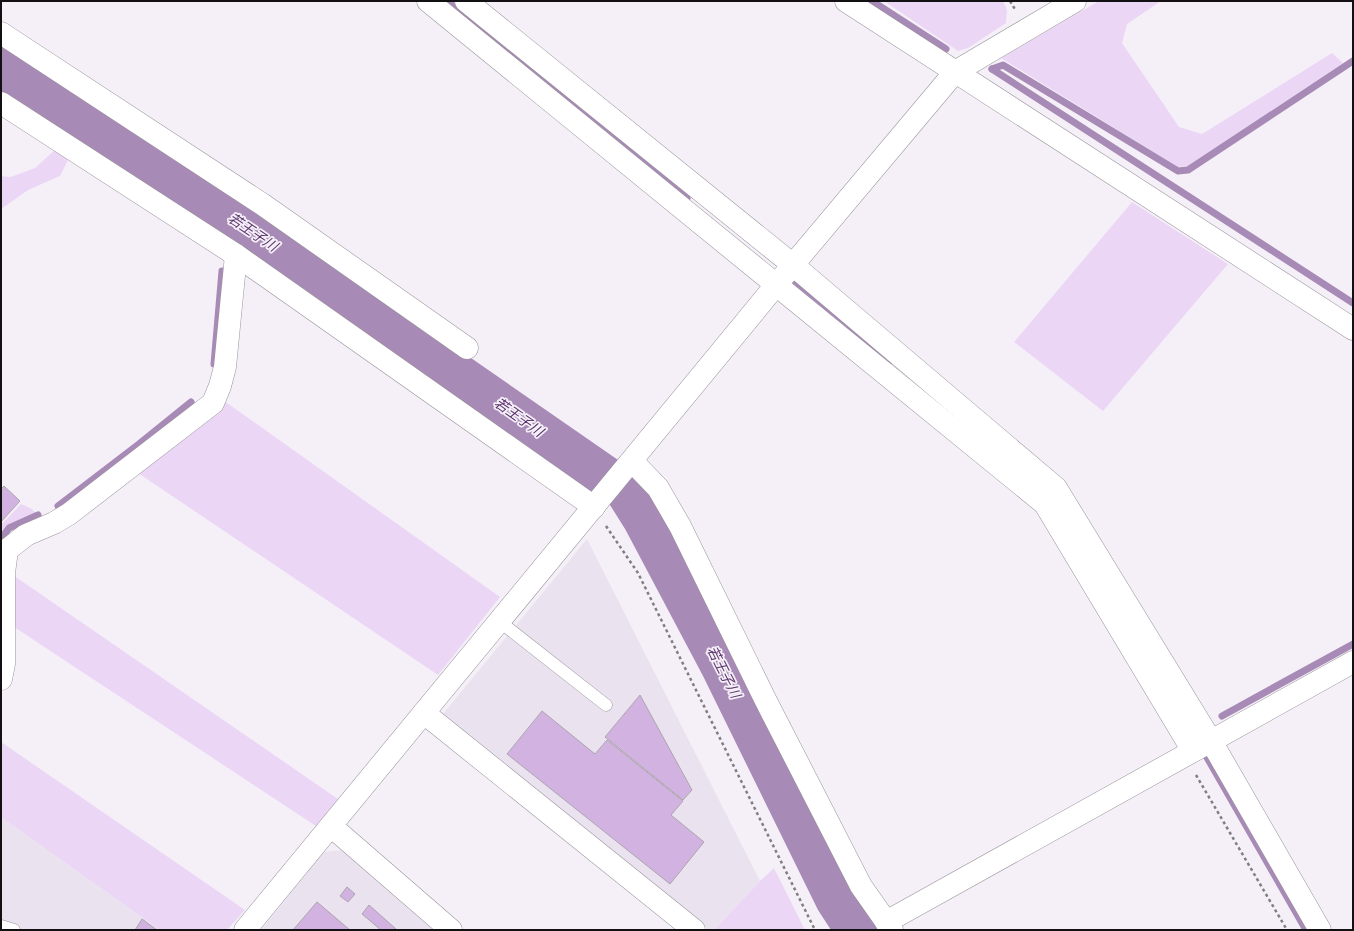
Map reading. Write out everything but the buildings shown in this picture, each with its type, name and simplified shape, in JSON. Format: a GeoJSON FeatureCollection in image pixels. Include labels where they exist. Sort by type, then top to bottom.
{"type":"FeatureCollection","features":[{"type":"Feature","properties":{"kind":"street"},"geometry":{"type":"LineString","coordinates":[[428,1],[1045,504],[1196,749],[1320,930]]}},
{"type":"Feature","properties":{"kind":"street"},"geometry":{"type":"LineString","coordinates":[[466,1],[793,265],[1056,488],[1196,749]]}},
{"type":"Feature","properties":{"kind":"street"},"geometry":{"type":"LineString","coordinates":[[846,1],[1353,329]]}},
{"type":"Feature","properties":{"kind":"street"},"geometry":{"type":"LineString","coordinates":[[245,930],[776,285],[955,72],[1075,1]]}},
{"type":"Feature","properties":{"kind":"street"},"geometry":{"type":"LineString","coordinates":[[1,33],[262,204],[467,348]]}},
{"type":"Feature","properties":{"kind":"street"},"geometry":{"type":"LineString","coordinates":[[1,103],[236,256],[596,504]]}},
{"type":"Feature","properties":{"kind":"street"},"geometry":{"type":"LineString","coordinates":[[1,679],[4,664],[4,573],[7,550],[26,535],[54,523],[69,514],[213,403],[225,368],[236,256]]}},
{"type":"Feature","properties":{"kind":"street"},"geometry":{"type":"LineString","coordinates":[[629,464],[658,488],[680,526],[860,886],[889,926],[1196,749],[1353,662]]}},
{"type":"Feature","properties":{"kind":"street"},"geometry":{"type":"LineString","coordinates":[[424,713],[694,930]]}},
{"type":"Feature","properties":{"kind":"street"},"geometry":{"type":"LineString","coordinates":[[331,826],[451,930]]}},
{"type":"Feature","properties":{"kind":"lane"},"geometry":{"type":"LineString","coordinates":[[499,621],[606,705]]}},
{"type":"Feature","properties":{"kind":"lane"},"geometry":{"type":"LineString","coordinates":[[1,926],[14,930]]}},
{"type":"Feature","properties":{"kind":"path"},"geometry":{"type":"LineString","coordinates":[[596,504],[638,573],[814,930]]}},
{"type":"Feature","properties":{"kind":"path"},"geometry":{"type":"LineString","coordinates":[[1196,749],[1287,930]]}},
{"type":"Feature","properties":{"kind":"shaded area"},"geometry":{"type":"Polygon","coordinates":[[[884,1],[1003,1],[1007,10],[1006,23],[968,48],[958,51],[884,1]]]}},
{"type":"Feature","properties":{"kind":"shaded area"},"geometry":{"type":"Polygon","coordinates":[[[1099,1],[1161,1],[1127,24],[1122,43],[1179,127],[1202,134],[1332,53],[1343,63],[1188,166],[1178,167],[1001,58],[1099,1]]]}},
{"type":"Feature","properties":{"kind":"shaded area"},"geometry":{"type":"Polygon","coordinates":[[[55,150],[69,158],[60,176],[28,190],[1,209],[1,176],[11,177],[35,168],[55,150]]]}},
{"type":"Feature","properties":{"kind":"shaded area"},"geometry":{"type":"Polygon","coordinates":[[[1132,202],[1228,264],[1103,411],[1014,342],[1132,202]]]}},
{"type":"Feature","properties":{"kind":"shaded area"},"geometry":{"type":"Polygon","coordinates":[[[223,400],[500,597],[438,675],[138,473],[223,400]]]}},
{"type":"Feature","properties":{"kind":"shaded area"},"geometry":{"type":"Polygon","coordinates":[[[21,504],[32,509],[35,513],[8,527],[1,536],[1,525],[21,504]]]}},
{"type":"Feature","properties":{"kind":"shaded area"},"geometry":{"type":"Polygon","coordinates":[[[587,539],[760,881],[714,930],[709,930],[442,715],[587,539]]]}},
{"type":"Feature","properties":{"kind":"shaded area"},"geometry":{"type":"Polygon","coordinates":[[[10,573],[338,799],[316,826],[11,625],[10,573]]]}},
{"type":"Feature","properties":{"kind":"shaded area"},"geometry":{"type":"Polygon","coordinates":[[[1,742],[245,910],[227,930],[160,930],[1,817],[1,742]]]}},
{"type":"Feature","properties":{"kind":"shaded area"},"geometry":{"type":"Polygon","coordinates":[[[1,817],[160,930],[1,930],[1,817]]]}},
{"type":"Feature","properties":{"kind":"shaded area"},"geometry":{"type":"Polygon","coordinates":[[[342,850],[437,930],[261,930],[324,852],[342,850]]]}},
{"type":"Feature","properties":{"kind":"shaded area"},"geometry":{"type":"Polygon","coordinates":[[[774,868],[805,930],[714,930],[760,881],[774,868]]]}},
{"type":"Feature","properties":{"kind":"waterway"},"geometry":{"type":"LineString","coordinates":[[447,1],[687,198]]}},
{"type":"Feature","properties":{"kind":"waterway"},"geometry":{"type":"LineString","coordinates":[[872,1],[946,49]]}},
{"type":"Feature","properties":{"kind":"waterway"},"geometry":{"type":"LineString","coordinates":[[992,69],[1003,65],[1178,171],[1188,170],[1353,61]]}},
{"type":"Feature","properties":{"kind":"waterway","name":"若王子川"},"geometry":{"type":"LineString","coordinates":[[1,66],[248,229],[626,491],[643,518],[722,667],[836,899],[856,930]]}},
{"type":"Feature","properties":{"kind":"waterway"},"geometry":{"type":"LineString","coordinates":[[992,69],[1353,303]]}},
{"type":"Feature","properties":{"kind":"waterway"},"geometry":{"type":"LineString","coordinates":[[242,240],[248,229]]}},
{"type":"Feature","properties":{"kind":"waterway"},"geometry":{"type":"LineString","coordinates":[[214,364],[222,271]]}},
{"type":"Feature","properties":{"kind":"waterway"},"geometry":{"type":"LineString","coordinates":[[795,284],[890,361]]}},
{"type":"Feature","properties":{"kind":"waterway"},"geometry":{"type":"LineString","coordinates":[[58,506],[191,402]]}},
{"type":"Feature","properties":{"kind":"waterway"},"geometry":{"type":"LineString","coordinates":[[1,539],[9,528],[38,515]]}},
{"type":"Feature","properties":{"kind":"waterway"},"geometry":{"type":"LineString","coordinates":[[1222,716],[1353,644]]}},
{"type":"Feature","properties":{"kind":"waterway"},"geometry":{"type":"LineString","coordinates":[[1205,754],[1306,930]]}}]}
